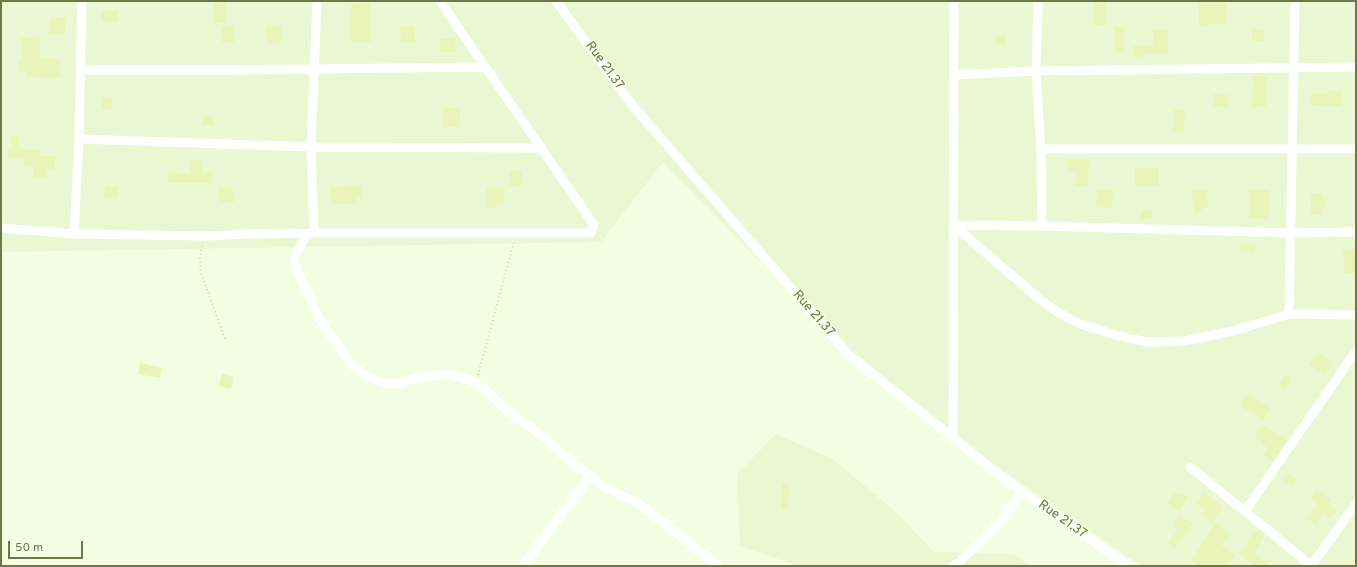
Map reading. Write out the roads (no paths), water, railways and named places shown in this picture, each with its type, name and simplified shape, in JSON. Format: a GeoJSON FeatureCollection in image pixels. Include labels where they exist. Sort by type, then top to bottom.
{"type":"FeatureCollection","features":[{"type":"Feature","properties":{"kind":"street"},"geometry":{"type":"LineString","coordinates":[[74,234],[79,140],[82,1]]}},
{"type":"Feature","properties":{"kind":"street"},"geometry":{"type":"LineString","coordinates":[[317,1],[311,147],[311,234],[296,252],[295,266],[320,320],[350,364],[368,377],[384,383],[397,384],[413,379],[447,374],[470,380],[486,390],[506,410],[545,438],[564,456],[604,487],[640,504],[718,566]]}},
{"type":"Feature","properties":{"kind":"street"},"geometry":{"type":"LineString","coordinates":[[1,228],[74,234],[207,236],[248,234],[517,232],[591,233],[594,225],[440,1]]}},
{"type":"Feature","properties":{"kind":"street","name":"Rue 21.37"},"geometry":{"type":"LineString","coordinates":[[556,1],[633,106],[848,354],[1021,492],[1128,566]]}},
{"type":"Feature","properties":{"kind":"street"},"geometry":{"type":"LineString","coordinates":[[953,439],[954,1]]}},
{"type":"Feature","properties":{"kind":"street"},"geometry":{"type":"LineString","coordinates":[[1038,1],[1036,71],[1041,149],[1042,226]]}},
{"type":"Feature","properties":{"kind":"street"},"geometry":{"type":"LineString","coordinates":[[1289,314],[1295,1]]}},
{"type":"Feature","properties":{"kind":"street"},"geometry":{"type":"LineString","coordinates":[[81,70],[486,67]]}},
{"type":"Feature","properties":{"kind":"street"},"geometry":{"type":"LineString","coordinates":[[954,75],[1036,71],[1356,67]]}},
{"type":"Feature","properties":{"kind":"street"},"geometry":{"type":"LineString","coordinates":[[79,140],[311,147],[542,148]]}},
{"type":"Feature","properties":{"kind":"street"},"geometry":{"type":"LineString","coordinates":[[1041,149],[1356,149]]}},
{"type":"Feature","properties":{"kind":"street"},"geometry":{"type":"LineString","coordinates":[[953,225],[1290,233],[1356,232]]}},
{"type":"Feature","properties":{"kind":"street"},"geometry":{"type":"LineString","coordinates":[[953,225],[1043,302],[1058,313],[1080,324],[1109,333],[1149,342],[1186,341],[1233,331],[1289,314],[1356,315]]}},
{"type":"Feature","properties":{"kind":"street"},"geometry":{"type":"LineString","coordinates":[[1245,511],[1356,351]]}},
{"type":"Feature","properties":{"kind":"street"},"geometry":{"type":"LineString","coordinates":[[1190,467],[1312,566],[1356,504]]}},
{"type":"Feature","properties":{"kind":"street"},"geometry":{"type":"LineString","coordinates":[[523,566],[590,476]]}},
{"type":"Feature","properties":{"kind":"street"},"geometry":{"type":"LineString","coordinates":[[953,566],[1001,521],[1021,492]]}}]}
